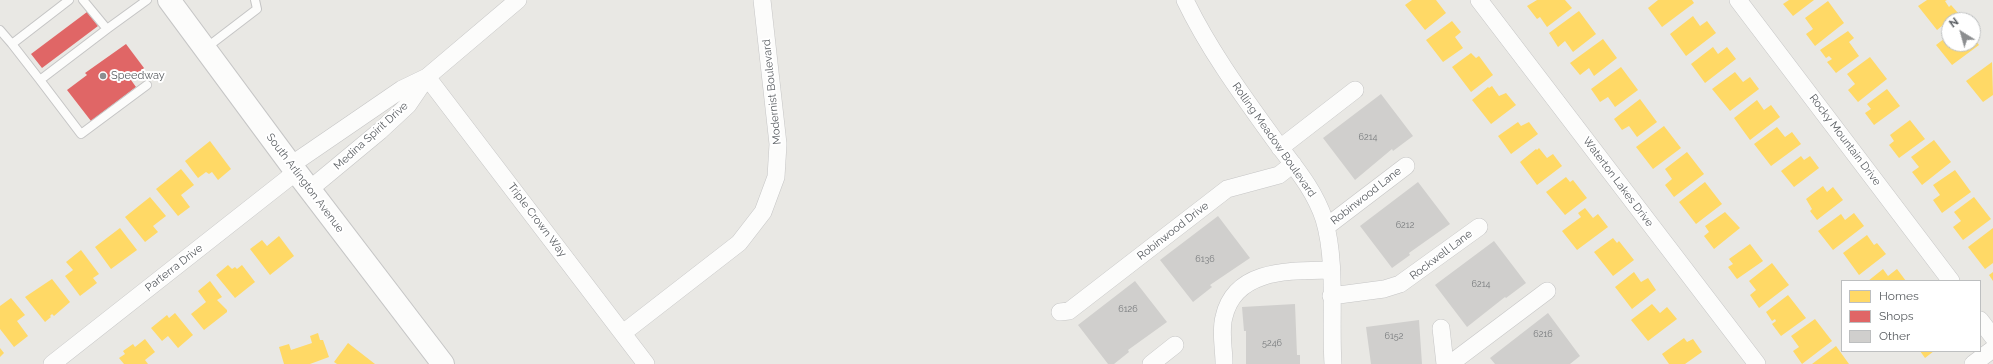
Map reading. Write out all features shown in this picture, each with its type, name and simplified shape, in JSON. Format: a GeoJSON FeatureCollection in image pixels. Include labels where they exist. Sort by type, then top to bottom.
{"type":"FeatureCollection","features":[{"type":"Feature","properties":{"kind":"main road","name":"South Arlington Avenue"},"geometry":{"type":"LineString","coordinates":[[169,0],[443,364]]}},
{"type":"Feature","properties":{"kind":"street","name":"Medina Spirit Drive"},"geometry":{"type":"LineString","coordinates":[[294,168],[402,89],[427,77],[518,0]]}},
{"type":"Feature","properties":{"kind":"street","name":"Modernist Boulevard"},"geometry":{"type":"LineString","coordinates":[[623,333],[739,243],[763,212],[776,177],[778,144],[762,0]]}},
{"type":"Feature","properties":{"kind":"street","name":"Rolling Meadow Boulevard"},"geometry":{"type":"LineString","coordinates":[[1185,0],[1195,22],[1228,74],[1313,193],[1326,227],[1330,270],[1333,364]]}},
{"type":"Feature","properties":{"kind":"street","name":"Waterton Lakes Drive"},"geometry":{"type":"LineString","coordinates":[[1479,0],[1757,364]]}},
{"type":"Feature","properties":{"kind":"street","name":"Rocky Mountain Drive"},"geometry":{"type":"LineString","coordinates":[[1738,0],[1950,280]]}},
{"type":"Feature","properties":{"kind":"street","name":"Medina Spirit Drive"},"geometry":{"type":"LineString","coordinates":[[310,189],[380,131],[408,105],[427,77]]}},
{"type":"Feature","properties":{"kind":"street","name":"Triple Crown Way"},"geometry":{"type":"LineString","coordinates":[[427,77],[646,364]]}},
{"type":"Feature","properties":{"kind":"street"},"geometry":{"type":"LineString","coordinates":[[1280,148],[1355,90]]}},
{"type":"Feature","properties":{"kind":"street","name":"Robinwood Drive"},"geometry":{"type":"LineString","coordinates":[[1060,312],[1069,311],[1227,189],[1279,175],[1293,164]]}},
{"type":"Feature","properties":{"kind":"street","name":"Robinwood Lane"},"geometry":{"type":"LineString","coordinates":[[1326,227],[1406,166]]}},
{"type":"Feature","properties":{"kind":"street","name":"Parterra Drive"},"geometry":{"type":"LineString","coordinates":[[52,364],[294,168]]}},
{"type":"Feature","properties":{"kind":"street","name":"Rockwell Lane"},"geometry":{"type":"LineString","coordinates":[[1331,296],[1384,289],[1406,281],[1479,227]]}},
{"type":"Feature","properties":{"kind":"street"},"geometry":{"type":"LineString","coordinates":[[1224,363],[1224,317],[1229,303],[1242,287],[1266,274],[1288,271],[1330,270]]}},
{"type":"Feature","properties":{"kind":"street"},"geometry":{"type":"LineString","coordinates":[[1450,364],[1547,291]]}},
{"type":"Feature","properties":{"kind":"street"},"geometry":{"type":"LineString","coordinates":[[1981,321],[1993,337]]}},
{"type":"Feature","properties":{"kind":"street"},"geometry":{"type":"LineString","coordinates":[[1441,328],[1445,364]]}},
{"type":"Feature","properties":{"kind":"street"},"geometry":{"type":"LineString","coordinates":[[1151,364],[1175,345]]}},
{"type":"Feature","properties":{"kind":"street"},"geometry":{"type":"LineString","coordinates":[[1973,364],[1993,349]]}},
{"type":"Feature","properties":{"kind":"lane"},"geometry":{"type":"LineString","coordinates":[[12,44],[69,0]]}},
{"type":"Feature","properties":{"kind":"lane"},"geometry":{"type":"LineString","coordinates":[[83,0],[107,29]]}},
{"type":"Feature","properties":{"kind":"lane"},"geometry":{"type":"LineString","coordinates":[[40,80],[147,0]]}},
{"type":"Feature","properties":{"kind":"lane"},"geometry":{"type":"LineString","coordinates":[[205,48],[257,9],[255,0]]}},
{"type":"Feature","properties":{"kind":"lane"},"geometry":{"type":"LineString","coordinates":[[0,30],[81,134],[147,85]]}},
{"type":"Feature","properties":{"kind":"building: Homes"},"geometry":{"type":"Polygon","coordinates":[[[1412,0],[1436,0],[1446,13],[1425,30],[1405,5],[1412,0]]]}},
{"type":"Feature","properties":{"kind":"building: Homes"},"geometry":{"type":"Polygon","coordinates":[[[1537,0],[1565,0],[1572,8],[1547,27],[1540,17],[1537,19],[1527,6],[1537,0]]]}},
{"type":"Feature","properties":{"kind":"building: Homes"},"geometry":{"type":"Polygon","coordinates":[[[1658,0],[1692,0],[1694,3],[1662,27],[1648,8],[1658,0]]]}},
{"type":"Feature","properties":{"kind":"building: Homes"},"geometry":{"type":"Polygon","coordinates":[[[1789,0],[1814,0],[1793,16],[1783,4],[1789,0]]]}},
{"type":"Feature","properties":{"kind":"building: Homes"},"geometry":{"type":"Polygon","coordinates":[[[1927,0],[1947,0],[1945,1],[1949,7],[1951,5],[1957,12],[1941,12],[1941,27],[1937,30],[1918,6],[1927,0]]]}},
{"type":"Feature","properties":{"kind":"building: Homes"},"geometry":{"type":"Polygon","coordinates":[[[1828,1],[1844,23],[1815,46],[1806,34],[1813,29],[1805,18],[1828,1]]]}},
{"type":"Feature","properties":{"kind":"building: Homes"},"geometry":{"type":"Polygon","coordinates":[[[1579,11],[1596,34],[1573,52],[1565,41],[1558,47],[1549,33],[1579,11]]]}},
{"type":"Feature","properties":{"kind":"building: Homes"},"geometry":{"type":"Polygon","coordinates":[[[1693,16],[1700,26],[1707,21],[1716,33],[1686,56],[1670,34],[1693,16]]]}},
{"type":"Feature","properties":{"kind":"building: Homes"},"geometry":{"type":"Polygon","coordinates":[[[1452,21],[1461,32],[1455,37],[1463,48],[1443,62],[1426,40],[1452,21]]]}},
{"type":"Feature","properties":{"kind":"building: Homes"},"geometry":{"type":"Polygon","coordinates":[[[1848,31],[1854,38],[1849,42],[1859,56],[1836,73],[1827,62],[1832,59],[1829,56],[1826,58],[1820,50],[1848,31]]]}},
{"type":"Feature","properties":{"kind":"building: Homes"},"geometry":{"type":"Polygon","coordinates":[[[1603,39],[1617,58],[1594,76],[1589,68],[1580,75],[1570,63],[1603,39]]]}},
{"type":"Feature","properties":{"kind":"building: Homes"},"geometry":{"type":"Polygon","coordinates":[[[1941,41],[1941,51],[1936,45],[1941,41]]]}},
{"type":"Feature","properties":{"kind":"building: Homes"},"geometry":{"type":"Polygon","coordinates":[[[1713,47],[1718,54],[1727,47],[1736,59],[1705,83],[1691,64],[1713,47]]]}},
{"type":"Feature","properties":{"kind":"building: Homes"},"geometry":{"type":"Polygon","coordinates":[[[1942,52],[1970,52],[1952,65],[1942,52]]]}},
{"type":"Feature","properties":{"kind":"building: Homes"},"geometry":{"type":"Polygon","coordinates":[[[1471,53],[1476,58],[1479,56],[1493,75],[1471,92],[1452,67],[1471,53]]]}},
{"type":"Feature","properties":{"kind":"building: Homes"},"geometry":{"type":"Polygon","coordinates":[[[1870,57],[1887,79],[1858,102],[1848,90],[1855,84],[1847,74],[1870,57]]]}},
{"type":"Feature","properties":{"kind":"building: Homes"},"geometry":{"type":"Polygon","coordinates":[[[1992,62],[1993,95],[1983,102],[1966,81],[1992,62]]]}},
{"type":"Feature","properties":{"kind":"building: Homes"},"geometry":{"type":"Polygon","coordinates":[[[1621,67],[1638,90],[1615,107],[1608,97],[1600,102],[1591,89],[1621,67]]]}},
{"type":"Feature","properties":{"kind":"building: Homes"},"geometry":{"type":"Polygon","coordinates":[[[1735,72],[1743,82],[1750,77],[1759,89],[1730,111],[1712,89],[1735,72]]]}},
{"type":"Feature","properties":{"kind":"building: Homes"},"geometry":{"type":"Polygon","coordinates":[[[1492,86],[1499,96],[1506,93],[1516,105],[1491,124],[1472,100],[1488,87],[1489,88],[1492,86]]]}},
{"type":"Feature","properties":{"kind":"building: Homes"},"geometry":{"type":"Polygon","coordinates":[[[1887,89],[1900,106],[1874,125],[1865,113],[1871,109],[1867,104],[1887,89]]]}},
{"type":"Feature","properties":{"kind":"building: Homes"},"geometry":{"type":"Polygon","coordinates":[[[1640,99],[1657,122],[1637,137],[1629,126],[1622,130],[1614,119],[1640,99]]]}},
{"type":"Feature","properties":{"kind":"building: Homes"},"geometry":{"type":"Polygon","coordinates":[[[1757,100],[1764,110],[1771,105],[1780,117],[1750,140],[1734,118],[1757,100]]]}},
{"type":"Feature","properties":{"kind":"building: Homes"},"geometry":{"type":"Polygon","coordinates":[[[1910,120],[1925,139],[1899,158],[1889,145],[1894,141],[1890,135],[1910,120]]]}},
{"type":"Feature","properties":{"kind":"building: Homes"},"geometry":{"type":"Polygon","coordinates":[[[1518,122],[1521,126],[1529,122],[1538,134],[1511,154],[1498,136],[1518,122]]]}},
{"type":"Feature","properties":{"kind":"building: Homes"},"geometry":{"type":"Polygon","coordinates":[[[1664,126],[1681,148],[1653,169],[1636,147],[1664,126]]]}},
{"type":"Feature","properties":{"kind":"building: Homes"},"geometry":{"type":"Polygon","coordinates":[[[1777,127],[1785,137],[1792,132],[1801,144],[1771,166],[1754,144],[1777,127]]]}},
{"type":"Feature","properties":{"kind":"building: Homes"},"geometry":{"type":"Polygon","coordinates":[[[1934,140],[1951,162],[1922,185],[1912,172],[1919,167],[1911,157],[1934,140]]]}},
{"type":"Feature","properties":{"kind":"building: Homes"},"geometry":{"type":"Polygon","coordinates":[[[210,141],[231,169],[218,180],[212,172],[209,174],[206,172],[198,178],[185,161],[210,141]]]}},
{"type":"Feature","properties":{"kind":"building: Homes"},"geometry":{"type":"Polygon","coordinates":[[[1539,148],[1547,158],[1553,154],[1562,166],[1537,185],[1520,162],[1539,148]]]}},
{"type":"Feature","properties":{"kind":"building: Homes"},"geometry":{"type":"Polygon","coordinates":[[[1687,152],[1704,174],[1674,197],[1665,185],[1672,179],[1665,169],[1687,152]]]}},
{"type":"Feature","properties":{"kind":"building: Homes"},"geometry":{"type":"Polygon","coordinates":[[[1801,156],[1804,160],[1810,156],[1819,168],[1794,187],[1781,171],[1801,156]]]}},
{"type":"Feature","properties":{"kind":"building: Homes"},"geometry":{"type":"Polygon","coordinates":[[[181,169],[194,185],[181,195],[190,207],[178,216],[156,189],[181,169]]]}},
{"type":"Feature","properties":{"kind":"building: Homes"},"geometry":{"type":"Polygon","coordinates":[[[1955,170],[1971,192],[1942,213],[1933,200],[1940,195],[1933,185],[1955,170]]]}},
{"type":"Feature","properties":{"kind":"building: Homes"},"geometry":{"type":"Polygon","coordinates":[[[1566,177],[1570,182],[1573,180],[1587,198],[1565,215],[1546,192],[1566,177]]]}},
{"type":"Feature","properties":{"kind":"building: Homes"},"geometry":{"type":"Polygon","coordinates":[[[1705,182],[1722,204],[1696,224],[1679,202],[1705,182]]]}},
{"type":"Feature","properties":{"kind":"building: Homes"},"geometry":{"type":"Polygon","coordinates":[[[1823,186],[1827,192],[1833,187],[1843,200],[1817,220],[1810,211],[1812,209],[1806,199],[1823,186]]]}},
{"type":"Feature","properties":{"kind":"building: Homes"},"geometry":{"type":"Polygon","coordinates":[[[150,197],[166,216],[153,226],[158,232],[145,242],[125,217],[150,197]]]}},
{"type":"Feature","properties":{"kind":"building: Homes"},"geometry":{"type":"Polygon","coordinates":[[[1974,197],[1991,219],[1963,240],[1953,227],[1961,221],[1954,212],[1974,197]]]}},
{"type":"Feature","properties":{"kind":"building: Homes"},"geometry":{"type":"Polygon","coordinates":[[[1585,208],[1593,218],[1598,214],[1608,227],[1577,250],[1562,231],[1581,217],[1578,213],[1585,208]]]}},
{"type":"Feature","properties":{"kind":"building: Homes"},"geometry":{"type":"Polygon","coordinates":[[[1725,212],[1740,228],[1714,249],[1704,236],[1709,232],[1705,226],[1725,212]]]}},
{"type":"Feature","properties":{"kind":"building: Homes"},"geometry":{"type":"Polygon","coordinates":[[[1854,213],[1864,226],[1833,250],[1818,231],[1841,214],[1845,220],[1854,213]]]}},
{"type":"Feature","properties":{"kind":"building: Homes"},"geometry":{"type":"Polygon","coordinates":[[[120,228],[137,250],[111,269],[95,247],[120,228]]]}},
{"type":"Feature","properties":{"kind":"building: Homes"},"geometry":{"type":"Polygon","coordinates":[[[1993,228],[1993,263],[1985,269],[1968,247],[1993,228]]]}},
{"type":"Feature","properties":{"kind":"building: Homes"},"geometry":{"type":"Polygon","coordinates":[[[1867,235],[1874,245],[1877,243],[1886,254],[1859,275],[1843,253],[1867,235]]]}},
{"type":"Feature","properties":{"kind":"building: Homes"},"geometry":{"type":"Polygon","coordinates":[[[279,236],[294,256],[270,275],[250,249],[262,240],[267,246],[279,236]]]}},
{"type":"Feature","properties":{"kind":"building: Homes"},"geometry":{"type":"Polygon","coordinates":[[[1613,238],[1617,243],[1619,241],[1634,260],[1613,276],[1594,252],[1613,238]]]}},
{"type":"Feature","properties":{"kind":"building: Homes"},"geometry":{"type":"Polygon","coordinates":[[[1750,244],[1763,261],[1737,279],[1728,267],[1733,264],[1729,259],[1750,244]]]}},
{"type":"Feature","properties":{"kind":"building: Homes"},"geometry":{"type":"Polygon","coordinates":[[[81,250],[99,274],[93,278],[97,283],[80,296],[65,276],[73,270],[66,262],[81,250]]]}},
{"type":"Feature","properties":{"kind":"building: Homes"},"geometry":{"type":"Polygon","coordinates":[[[1772,263],[1789,285],[1759,308],[1750,295],[1756,290],[1749,281],[1772,263]]]}},
{"type":"Feature","properties":{"kind":"building: Homes"},"geometry":{"type":"Polygon","coordinates":[[[228,265],[232,269],[235,267],[237,269],[242,265],[255,282],[235,298],[216,275],[228,265]]]}},
{"type":"Feature","properties":{"kind":"building: Homes"},"geometry":{"type":"Polygon","coordinates":[[[1883,269],[1888,276],[1897,269],[1905,280],[1869,280],[1883,269]]]}},
{"type":"Feature","properties":{"kind":"building: Homes"},"geometry":{"type":"Polygon","coordinates":[[[1634,272],[1641,282],[1648,278],[1656,290],[1632,309],[1615,287],[1634,272]]]}},
{"type":"Feature","properties":{"kind":"building: Homes"},"geometry":{"type":"Polygon","coordinates":[[[1993,272],[1993,281],[1989,275],[1993,272]]]}},
{"type":"Feature","properties":{"kind":"building: Homes"},"geometry":{"type":"Polygon","coordinates":[[[52,279],[70,302],[54,316],[52,314],[50,316],[51,317],[45,322],[25,297],[52,279]]]}},
{"type":"Feature","properties":{"kind":"building: Homes"},"geometry":{"type":"Polygon","coordinates":[[[210,281],[222,297],[217,300],[227,310],[227,312],[204,330],[191,314],[206,302],[198,291],[210,281]]]}},
{"type":"Feature","properties":{"kind":"building: Homes"},"geometry":{"type":"Polygon","coordinates":[[[1788,295],[1806,318],[1781,336],[1772,324],[1776,321],[1775,319],[1772,321],[1766,312],[1788,295]]]}},
{"type":"Feature","properties":{"kind":"building: Homes"},"geometry":{"type":"Polygon","coordinates":[[[11,298],[25,315],[17,321],[28,336],[14,347],[0,329],[0,306],[11,298]]]}},
{"type":"Feature","properties":{"kind":"building: Homes"},"geometry":{"type":"Polygon","coordinates":[[[1652,304],[1660,313],[1667,307],[1677,319],[1648,341],[1631,320],[1652,304]]]}},
{"type":"Feature","properties":{"kind":"building: Homes"},"geometry":{"type":"Polygon","coordinates":[[[175,313],[193,335],[178,348],[168,336],[162,341],[151,328],[167,315],[169,318],[175,313]]]}},
{"type":"Feature","properties":{"kind":"building: Homes"},"geometry":{"type":"Polygon","coordinates":[[[1815,319],[1832,341],[1802,364],[1793,351],[1799,347],[1791,336],[1815,319]]]}},
{"type":"Feature","properties":{"kind":"building: Homes"},"geometry":{"type":"Polygon","coordinates":[[[318,333],[320,340],[323,340],[329,357],[310,364],[284,364],[279,347],[289,344],[291,350],[312,343],[310,336],[318,333]]]}},
{"type":"Feature","properties":{"kind":"building: Homes"},"geometry":{"type":"Polygon","coordinates":[[[1684,338],[1687,342],[1693,339],[1702,352],[1685,364],[1669,364],[1662,354],[1684,338]]]}},
{"type":"Feature","properties":{"kind":"building: Homes"},"geometry":{"type":"Polygon","coordinates":[[[145,339],[155,352],[145,360],[148,364],[124,364],[119,358],[125,354],[123,351],[133,344],[135,347],[145,339]]]}},
{"type":"Feature","properties":{"kind":"building: Homes"},"geometry":{"type":"Polygon","coordinates":[[[348,343],[375,364],[337,364],[334,362],[348,343]]]}},
{"type":"Feature","properties":{"kind":"building: Homes"},"geometry":{"type":"Polygon","coordinates":[[[1836,346],[1849,364],[1812,364],[1836,346]]]}},
{"type":"Feature","properties":{"kind":"building: Homes"},"geometry":{"type":"Polygon","coordinates":[[[0,348],[4,353],[0,357],[0,348]]]}},
{"type":"Feature","properties":{"kind":"building: Homes"},"geometry":{"type":"Polygon","coordinates":[[[1921,352],[1933,352],[1925,358],[1921,352]]]}},
{"type":"Feature","properties":{"kind":"building: Shops"},"geometry":{"type":"Polygon","coordinates":[[[87,12],[98,26],[42,68],[31,54],[87,12]]]}},
{"type":"Feature","properties":{"kind":"building: Shops"},"geometry":{"type":"Polygon","coordinates":[[[126,44],[144,68],[131,80],[136,87],[91,121],[67,90],[87,75],[85,73],[126,44]]]}},
{"type":"Feature","properties":{"kind":"building: Other"},"geometry":{"type":"Polygon","coordinates":[[[1381,94],[1413,136],[1393,151],[1392,149],[1355,180],[1323,138],[1381,94]]]}},
{"type":"Feature","properties":{"kind":"building: Other"},"geometry":{"type":"Polygon","coordinates":[[[1418,182],[1450,224],[1409,253],[1410,255],[1392,268],[1360,226],[1418,182]]]}},
{"type":"Feature","properties":{"kind":"building: Other"},"geometry":{"type":"Polygon","coordinates":[[[1218,216],[1250,258],[1210,285],[1212,287],[1193,302],[1160,260],[1218,216]]]}},
{"type":"Feature","properties":{"kind":"building: Other"},"geometry":{"type":"Polygon","coordinates":[[[1494,241],[1526,283],[1506,298],[1505,297],[1467,327],[1435,285],[1494,241]]]}},
{"type":"Feature","properties":{"kind":"building: Other"},"geometry":{"type":"Polygon","coordinates":[[[1135,281],[1167,322],[1128,350],[1129,352],[1114,364],[1108,364],[1078,325],[1135,281]]]}},
{"type":"Feature","properties":{"kind":"building: Other"},"geometry":{"type":"Polygon","coordinates":[[[1295,304],[1297,355],[1300,355],[1300,364],[1246,364],[1246,331],[1244,331],[1242,307],[1295,304]]]}},
{"type":"Feature","properties":{"kind":"building: Other"},"geometry":{"type":"Polygon","coordinates":[[[1548,313],[1580,356],[1570,364],[1495,364],[1490,358],[1548,313]]]}},
{"type":"Feature","properties":{"kind":"building: Other"},"geometry":{"type":"Polygon","coordinates":[[[1419,320],[1422,364],[1371,364],[1366,327],[1419,320]]]}},
{"type":"Feature","properties":{"kind":"place","name":"Speedway"},"geometry":{"type":"Point","coordinates":[103,76]}}]}
